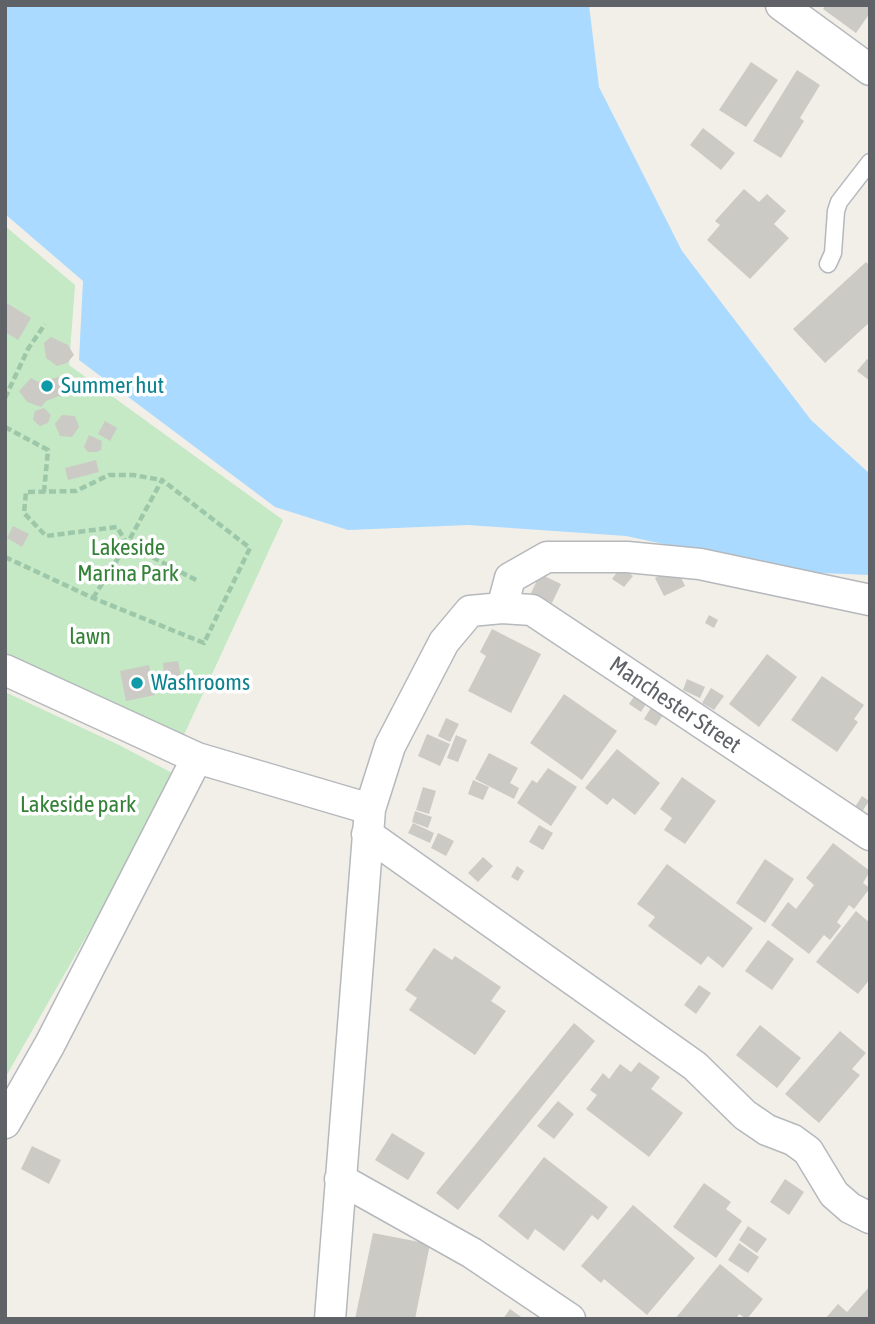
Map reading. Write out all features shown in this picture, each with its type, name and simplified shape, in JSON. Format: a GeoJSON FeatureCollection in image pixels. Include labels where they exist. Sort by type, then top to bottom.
{"type":"FeatureCollection","features":[{"type":"Feature","properties":{"kind":"street"},"geometry":{"type":"LineString","coordinates":[[781,5],[870,70]]}},
{"type":"Feature","properties":{"kind":"street"},"geometry":{"type":"LineString","coordinates":[[502,608],[510,578],[547,557],[627,558],[700,564],[870,600]]}},
{"type":"Feature","properties":{"kind":"street","name":"Manchester Street"},"geometry":{"type":"LineString","coordinates":[[368,821],[390,746],[444,642],[470,611],[502,608],[533,610],[870,835]]}},
{"type":"Feature","properties":{"kind":"street"},"geometry":{"type":"LineString","coordinates":[[5,670],[197,758],[368,821],[695,1066],[745,1115],[766,1129],[793,1139],[808,1151],[834,1194],[850,1208],[870,1218]]}},
{"type":"Feature","properties":{"kind":"street"},"geometry":{"type":"LineString","coordinates":[[5,1123],[50,1044],[197,758]]}},
{"type":"Feature","properties":{"kind":"street"},"geometry":{"type":"LineString","coordinates":[[330,1319],[368,821]]}},
{"type":"Feature","properties":{"kind":"street"},"geometry":{"type":"LineString","coordinates":[[340,1179],[472,1253],[570,1319]]}},
{"type":"Feature","properties":{"kind":"lane"},"geometry":{"type":"LineString","coordinates":[[828,264],[834,253],[836,211],[847,190],[870,162]]}},
{"type":"Feature","properties":{"kind":"path"},"geometry":{"type":"LineString","coordinates":[[5,398],[28,349],[45,324]]}},
{"type":"Feature","properties":{"kind":"path"},"geometry":{"type":"LineString","coordinates":[[5,427],[48,450],[44,492]]}},
{"type":"Feature","properties":{"kind":"path"},"geometry":{"type":"LineString","coordinates":[[5,557],[93,598],[204,643],[250,548],[162,481],[133,475],[110,475],[76,491],[26,492],[24,513],[46,536],[117,527],[127,544],[198,582]]}},
{"type":"Feature","properties":{"kind":"path"},"geometry":{"type":"LineString","coordinates":[[93,598],[162,481]]}},
{"type":"Feature","properties":{"kind":"green space","name":"Lakeside Marina Park"},"geometry":{"type":"Polygon","coordinates":[[[5,226],[75,285],[69,365],[283,520],[183,737],[5,655],[5,226]]]}},
{"type":"Feature","properties":{"kind":"green space","name":"Lakeside park"},"geometry":{"type":"Polygon","coordinates":[[[5,692],[117,744],[178,776],[5,1078],[5,692]]]}},
{"type":"Feature","properties":{"kind":"water"},"geometry":{"type":"Polygon","coordinates":[[[5,5],[589,5],[599,87],[682,251],[811,420],[870,474],[870,575],[795,572],[626,536],[468,525],[348,530],[275,507],[79,360],[83,281],[5,214],[5,5]]]}},
{"type":"Feature","properties":{"kind":"building"},"geometry":{"type":"Polygon","coordinates":[[[826,5],[870,5],[870,13],[856,33],[823,9],[826,5]]]}},
{"type":"Feature","properties":{"kind":"building"},"geometry":{"type":"Polygon","coordinates":[[[751,62],[778,80],[746,127],[719,110],[751,62]]]}},
{"type":"Feature","properties":{"kind":"building"},"geometry":{"type":"Polygon","coordinates":[[[797,70],[820,85],[800,118],[804,121],[781,158],[753,141],[797,70]]]}},
{"type":"Feature","properties":{"kind":"building"},"geometry":{"type":"Polygon","coordinates":[[[703,128],[735,153],[721,170],[690,145],[703,128]]]}},
{"type":"Feature","properties":{"kind":"building"},"geometry":{"type":"Polygon","coordinates":[[[744,189],[759,202],[767,194],[786,211],[774,224],[789,238],[750,279],[707,240],[720,225],[715,221],[744,189]]]}},
{"type":"Feature","properties":{"kind":"building"},"geometry":{"type":"Polygon","coordinates":[[[866,262],[870,266],[870,322],[825,363],[793,329],[866,262]]]}},
{"type":"Feature","properties":{"kind":"building"},"geometry":{"type":"Polygon","coordinates":[[[5,302],[31,318],[18,340],[5,332],[5,302]]]}},
{"type":"Feature","properties":{"kind":"building","name":"Summer hut"},"geometry":{"type":"Polygon","coordinates":[[[51,337],[68,345],[74,355],[67,363],[57,366],[46,358],[44,343],[51,337]]]}},
{"type":"Feature","properties":{"kind":"building"},"geometry":{"type":"Polygon","coordinates":[[[867,359],[870,361],[870,381],[857,371],[867,359]]]}},
{"type":"Feature","properties":{"kind":"building","name":"Summer hut"},"geometry":{"type":"Polygon","coordinates":[[[72,374],[70,392],[46,401],[41,407],[27,402],[19,391],[31,378],[38,382],[72,374]]]}},
{"type":"Feature","properties":{"kind":"building","name":"Summer hut"},"geometry":{"type":"Polygon","coordinates":[[[44,408],[51,415],[48,423],[40,426],[33,420],[35,411],[44,408]]]}},
{"type":"Feature","properties":{"kind":"building","name":"Summer hut"},"geometry":{"type":"Polygon","coordinates":[[[62,415],[75,416],[79,427],[72,437],[60,436],[55,424],[62,415]]]}},
{"type":"Feature","properties":{"kind":"building"},"geometry":{"type":"Polygon","coordinates":[[[105,421],[117,428],[110,441],[98,434],[105,421]]]}},
{"type":"Feature","properties":{"kind":"building","name":"Summer hut"},"geometry":{"type":"Polygon","coordinates":[[[89,435],[102,441],[101,450],[88,452],[84,447],[89,435]]]}},
{"type":"Feature","properties":{"kind":"building"},"geometry":{"type":"Polygon","coordinates":[[[96,460],[99,472],[68,480],[65,468],[96,460]]]}},
{"type":"Feature","properties":{"kind":"building"},"geometry":{"type":"Polygon","coordinates":[[[13,526],[29,534],[22,547],[7,538],[13,526]]]}},
{"type":"Feature","properties":{"kind":"building"},"geometry":{"type":"Polygon","coordinates":[[[621,567],[633,576],[624,587],[612,579],[621,567]]]}},
{"type":"Feature","properties":{"kind":"building"},"geometry":{"type":"Polygon","coordinates":[[[676,567],[685,586],[664,596],[655,578],[676,567]]]}},
{"type":"Feature","properties":{"kind":"building"},"geometry":{"type":"Polygon","coordinates":[[[540,574],[561,584],[552,603],[531,593],[540,574]]]}},
{"type":"Feature","properties":{"kind":"building"},"geometry":{"type":"Polygon","coordinates":[[[709,615],[718,620],[714,628],[705,623],[709,615]]]}},
{"type":"Feature","properties":{"kind":"building"},"geometry":{"type":"Polygon","coordinates":[[[492,629],[541,654],[511,713],[468,691],[486,656],[480,652],[492,629]]]}},
{"type":"Feature","properties":{"kind":"building"},"geometry":{"type":"Polygon","coordinates":[[[767,654],[797,677],[759,727],[729,704],[767,654]]]}},
{"type":"Feature","properties":{"kind":"building"},"geometry":{"type":"Polygon","coordinates":[[[178,661],[181,676],[165,679],[163,663],[178,661]]]}},
{"type":"Feature","properties":{"kind":"building","name":"Washrooms"},"geometry":{"type":"Polygon","coordinates":[[[149,665],[155,695],[126,701],[120,671],[149,665]]]}},
{"type":"Feature","properties":{"kind":"building"},"geometry":{"type":"Polygon","coordinates":[[[822,676],[864,705],[854,719],[858,722],[837,752],[791,720],[822,676]]]}},
{"type":"Feature","properties":{"kind":"building"},"geometry":{"type":"Polygon","coordinates":[[[687,679],[705,687],[700,698],[683,690],[687,679]]]}},
{"type":"Feature","properties":{"kind":"building"},"geometry":{"type":"Polygon","coordinates":[[[711,688],[724,696],[714,710],[702,703],[711,688]]]}},
{"type":"Feature","properties":{"kind":"building"},"geometry":{"type":"Polygon","coordinates":[[[637,692],[649,699],[641,712],[629,704],[637,692]]]}},
{"type":"Feature","properties":{"kind":"building"},"geometry":{"type":"Polygon","coordinates":[[[564,694],[617,731],[582,780],[530,743],[564,694]]]}},
{"type":"Feature","properties":{"kind":"building"},"geometry":{"type":"Polygon","coordinates":[[[652,706],[664,713],[656,726],[644,719],[652,706]]]}},
{"type":"Feature","properties":{"kind":"building"},"geometry":{"type":"Polygon","coordinates":[[[446,718],[459,724],[450,742],[438,736],[446,718]]]}},
{"type":"Feature","properties":{"kind":"building"},"geometry":{"type":"Polygon","coordinates":[[[427,734],[450,744],[440,766],[418,756],[427,734]]]}},
{"type":"Feature","properties":{"kind":"building"},"geometry":{"type":"Polygon","coordinates":[[[456,735],[467,740],[458,762],[447,758],[456,735]]]}},
{"type":"Feature","properties":{"kind":"building"},"geometry":{"type":"Polygon","coordinates":[[[617,749],[660,783],[635,815],[613,798],[607,805],[585,788],[617,749]]]}},
{"type":"Feature","properties":{"kind":"building"},"geometry":{"type":"Polygon","coordinates":[[[489,753],[518,768],[510,783],[519,788],[514,799],[475,779],[489,753]]]}},
{"type":"Feature","properties":{"kind":"building"},"geometry":{"type":"Polygon","coordinates":[[[548,768],[577,787],[551,826],[517,803],[532,780],[537,783],[548,768]]]}},
{"type":"Feature","properties":{"kind":"building"},"geometry":{"type":"Polygon","coordinates":[[[682,777],[716,801],[685,844],[664,830],[672,818],[660,809],[682,777]]]}},
{"type":"Feature","properties":{"kind":"building"},"geometry":{"type":"Polygon","coordinates":[[[473,780],[489,787],[483,800],[468,794],[473,780]]]}},
{"type":"Feature","properties":{"kind":"building"},"geometry":{"type":"Polygon","coordinates":[[[423,787],[436,791],[429,814],[416,810],[423,787]]]}},
{"type":"Feature","properties":{"kind":"building"},"geometry":{"type":"Polygon","coordinates":[[[862,796],[869,801],[862,812],[855,807],[862,796]]]}},
{"type":"Feature","properties":{"kind":"building"},"geometry":{"type":"Polygon","coordinates":[[[415,811],[432,817],[428,828],[412,822],[415,811]]]}},
{"type":"Feature","properties":{"kind":"building"},"geometry":{"type":"Polygon","coordinates":[[[413,823],[434,833],[430,843],[408,833],[413,823]]]}},
{"type":"Feature","properties":{"kind":"building"},"geometry":{"type":"Polygon","coordinates":[[[539,825],[553,833],[543,850],[529,842],[539,825]]]}},
{"type":"Feature","properties":{"kind":"building"},"geometry":{"type":"Polygon","coordinates":[[[438,833],[454,841],[446,856],[431,848],[438,833]]]}},
{"type":"Feature","properties":{"kind":"building"},"geometry":{"type":"Polygon","coordinates":[[[833,843],[870,871],[863,883],[870,888],[854,909],[849,905],[837,922],[841,926],[830,940],[824,935],[809,954],[771,925],[788,902],[796,909],[814,885],[806,878],[833,843]]]}},
{"type":"Feature","properties":{"kind":"building"},"geometry":{"type":"Polygon","coordinates":[[[483,857],[493,866],[478,882],[468,873],[483,857]]]}},
{"type":"Feature","properties":{"kind":"building"},"geometry":{"type":"Polygon","coordinates":[[[765,859],[794,879],[765,923],[736,903],[765,859]]]}},
{"type":"Feature","properties":{"kind":"building"},"geometry":{"type":"Polygon","coordinates":[[[667,864],[753,928],[723,968],[708,956],[701,965],[648,926],[655,917],[637,904],[667,864]]]}},
{"type":"Feature","properties":{"kind":"building"},"geometry":{"type":"Polygon","coordinates":[[[517,866],[524,871],[518,881],[511,877],[517,866]]]}},
{"type":"Feature","properties":{"kind":"building"},"geometry":{"type":"Polygon","coordinates":[[[856,911],[870,923],[870,979],[858,994],[816,962],[856,911]]]}},
{"type":"Feature","properties":{"kind":"building"},"geometry":{"type":"Polygon","coordinates":[[[768,940],[794,959],[772,990],[745,971],[768,940]]]}},
{"type":"Feature","properties":{"kind":"building"},"geometry":{"type":"Polygon","coordinates":[[[434,948],[452,960],[455,956],[501,987],[491,1001],[506,1011],[475,1055],[409,1010],[417,998],[405,990],[434,948]]]}},
{"type":"Feature","properties":{"kind":"building"},"geometry":{"type":"Polygon","coordinates":[[[699,985],[711,993],[696,1014],[684,1005],[699,985]]]}},
{"type":"Feature","properties":{"kind":"building"},"geometry":{"type":"Polygon","coordinates":[[[574,1023],[595,1041],[458,1210],[436,1193],[574,1023]]]}},
{"type":"Feature","properties":{"kind":"building"},"geometry":{"type":"Polygon","coordinates":[[[760,1025],[801,1058],[777,1088],[736,1055],[760,1025]]]}},
{"type":"Feature","properties":{"kind":"building"},"geometry":{"type":"Polygon","coordinates":[[[840,1031],[866,1053],[852,1069],[860,1075],[819,1123],[785,1094],[840,1031]]]}},
{"type":"Feature","properties":{"kind":"building"},"geometry":{"type":"Polygon","coordinates":[[[639,1062],[660,1077],[651,1089],[683,1113],[649,1157],[586,1109],[597,1095],[590,1090],[603,1073],[609,1079],[620,1064],[631,1072],[639,1062]]]}},
{"type":"Feature","properties":{"kind":"building"},"geometry":{"type":"Polygon","coordinates":[[[558,1101],[574,1114],[554,1139],[537,1126],[558,1101]]]}},
{"type":"Feature","properties":{"kind":"building"},"geometry":{"type":"Polygon","coordinates":[[[392,1133],[425,1153],[408,1180],[375,1160],[392,1133]]]}},
{"type":"Feature","properties":{"kind":"building"},"geometry":{"type":"Polygon","coordinates":[[[32,1146],[61,1160],[49,1184],[21,1169],[32,1146]]]}},
{"type":"Feature","properties":{"kind":"building"},"geometry":{"type":"Polygon","coordinates":[[[544,1157],[608,1207],[598,1220],[592,1215],[564,1251],[535,1229],[528,1240],[498,1216],[544,1157]]]}},
{"type":"Feature","properties":{"kind":"building"},"geometry":{"type":"Polygon","coordinates":[[[785,1179],[804,1192],[789,1215],[770,1202],[785,1179]]]}},
{"type":"Feature","properties":{"kind":"building"},"geometry":{"type":"Polygon","coordinates":[[[704,1183],[731,1202],[726,1209],[742,1221],[716,1258],[673,1227],[704,1183]]]}},
{"type":"Feature","properties":{"kind":"building"},"geometry":{"type":"Polygon","coordinates":[[[633,1205],[695,1258],[647,1315],[604,1279],[601,1283],[581,1266],[633,1205]]]}},
{"type":"Feature","properties":{"kind":"building"},"geometry":{"type":"Polygon","coordinates":[[[748,1226],[767,1239],[757,1253],[739,1240],[748,1226]]]}},
{"type":"Feature","properties":{"kind":"building"},"geometry":{"type":"Polygon","coordinates":[[[373,1233],[430,1244],[415,1319],[355,1319],[373,1233]]]}},
{"type":"Feature","properties":{"kind":"building"},"geometry":{"type":"Polygon","coordinates":[[[739,1243],[759,1257],[748,1273],[728,1260],[739,1243]]]}},
{"type":"Feature","properties":{"kind":"building"},"geometry":{"type":"Polygon","coordinates":[[[720,1264],[763,1299],[747,1319],[739,1314],[736,1319],[675,1319],[720,1264]]]}},
{"type":"Feature","properties":{"kind":"building"},"geometry":{"type":"Polygon","coordinates":[[[870,1286],[870,1319],[825,1319],[838,1304],[847,1312],[870,1286]]]}},
{"type":"Feature","properties":{"kind":"building"},"geometry":{"type":"Polygon","coordinates":[[[510,1309],[524,1319],[503,1319],[510,1309]]]}},
{"type":"Feature","properties":{"kind":"place","name":"Summer hut"},"geometry":{"type":"Point","coordinates":[47,386]}},
{"type":"Feature","properties":{"kind":"place","name":"Washrooms"},"geometry":{"type":"Point","coordinates":[137,683]}},
{"type":"Feature","properties":{"kind":"park label","name":"lawn"},"geometry":{"type":"Point","coordinates":[90,637]}}]}
